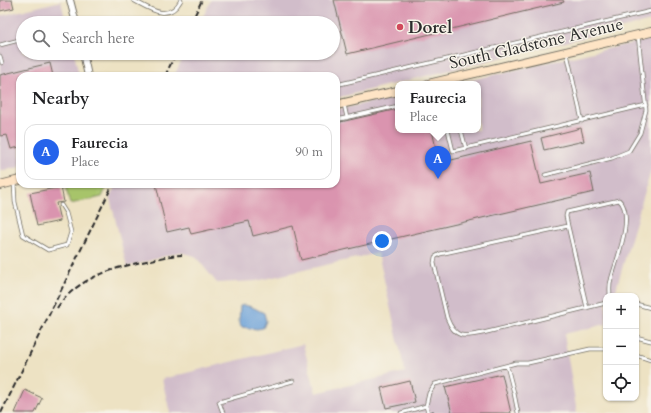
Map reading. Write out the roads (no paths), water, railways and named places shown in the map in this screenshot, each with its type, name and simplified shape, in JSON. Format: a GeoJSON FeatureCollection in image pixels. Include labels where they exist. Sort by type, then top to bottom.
{"type":"FeatureCollection","features":[{"type":"Feature","properties":{"kind":"street"},"geometry":{"type":"LineString","coordinates":[[70,0],[74,16]]}},
{"type":"Feature","properties":{"kind":"street","name":"South Gladstone Avenue"},"geometry":{"type":"LineString","coordinates":[[450,81],[651,32]]}},
{"type":"Feature","properties":{"kind":"street"},"geometry":{"type":"LineString","coordinates":[[85,60],[87,72]]}},
{"type":"Feature","properties":{"kind":"street"},"geometry":{"type":"LineString","coordinates":[[340,104],[395,92]]}},
{"type":"Feature","properties":{"kind":"street"},"geometry":{"type":"LineString","coordinates":[[0,185],[16,181]]}},
{"type":"Feature","properties":{"kind":"lane"},"geometry":{"type":"LineString","coordinates":[[133,0],[153,10],[167,13],[177,8],[181,0]]}},
{"type":"Feature","properties":{"kind":"lane"},"geometry":{"type":"LineString","coordinates":[[340,84],[651,11]]}},
{"type":"Feature","properties":{"kind":"lane"},"geometry":{"type":"LineString","coordinates":[[545,175],[612,158],[629,151],[640,132],[646,110],[638,35]]}},
{"type":"Feature","properties":{"kind":"lane"},"geometry":{"type":"LineString","coordinates":[[0,45],[16,41]]}},
{"type":"Feature","properties":{"kind":"lane"},"geometry":{"type":"LineString","coordinates":[[567,52],[582,121]]}},
{"type":"Feature","properties":{"kind":"lane"},"geometry":{"type":"LineString","coordinates":[[0,56],[2,63]]}},
{"type":"Feature","properties":{"kind":"lane"},"geometry":{"type":"LineString","coordinates":[[340,104],[347,118]]}},
{"type":"Feature","properties":{"kind":"lane"},"geometry":{"type":"LineString","coordinates":[[449,133],[453,152],[646,105]]}},
{"type":"Feature","properties":{"kind":"lane"},"geometry":{"type":"LineString","coordinates":[[340,119],[395,107]]}},
{"type":"Feature","properties":{"kind":"lane"},"geometry":{"type":"LineString","coordinates":[[463,133],[466,148]]}},
{"type":"Feature","properties":{"kind":"lane"},"geometry":{"type":"LineString","coordinates":[[16,188],[15,202],[23,235],[48,250],[66,246],[71,232],[66,213],[61,205]]}},
{"type":"Feature","properties":{"kind":"lane"},"geometry":{"type":"LineString","coordinates":[[587,308],[568,226],[566,216],[567,212],[617,199],[622,202],[625,214],[625,231],[622,246],[611,280],[610,293]]}},
{"type":"Feature","properties":{"kind":"lane"},"geometry":{"type":"LineString","coordinates":[[568,226],[440,254],[435,257],[434,263],[450,326],[454,332],[460,335],[466,336],[484,334],[603,305]]}},
{"type":"Feature","properties":{"kind":"lane"},"geometry":{"type":"LineString","coordinates":[[639,305],[651,308]]}},
{"type":"Feature","properties":{"kind":"lane"},"geometry":{"type":"LineString","coordinates":[[639,338],[651,341]]}},
{"type":"Feature","properties":{"kind":"lane"},"geometry":{"type":"LineString","coordinates":[[428,413],[426,406],[429,393],[435,384],[516,363],[528,363],[590,349],[603,349]]}},
{"type":"Feature","properties":{"kind":"lane"},"geometry":{"type":"LineString","coordinates":[[639,356],[651,360]]}},
{"type":"Feature","properties":{"kind":"lane"},"geometry":{"type":"LineString","coordinates":[[507,366],[518,413]]}},
{"type":"Feature","properties":{"kind":"lane"},"geometry":{"type":"LineString","coordinates":[[223,413],[219,402],[294,381]]}},
{"type":"Feature","properties":{"kind":"lane"},"geometry":{"type":"LineString","coordinates":[[401,413],[426,406]]}},
{"type":"Feature","properties":{"kind":"water"},"geometry":{"type":"Polygon","coordinates":[[[244,305],[264,313],[266,321],[263,328],[257,329],[241,327],[239,323],[240,306],[244,305]]]}},
{"type":"Feature","properties":{"kind":"railway"},"geometry":{"type":"LineString","coordinates":[[194,16],[202,0]]}},
{"type":"Feature","properties":{"kind":"railway"},"geometry":{"type":"LineString","coordinates":[[167,72],[173,60]]}},
{"type":"Feature","properties":{"kind":"railway"},"geometry":{"type":"LineString","coordinates":[[1,413],[111,188]]}},
{"type":"Feature","properties":{"kind":"railway"},"geometry":{"type":"LineString","coordinates":[[57,308],[65,297],[75,288],[99,275],[125,266],[170,256],[182,255]]}},
{"type":"Feature","properties":{"kind":"railway"},"geometry":{"type":"LineString","coordinates":[[428,413],[435,411]]}},
{"type":"Feature","properties":{"kind":"place","name":"Dorel"},"geometry":{"type":"Point","coordinates":[400,27]}},
{"type":"Feature","properties":{"kind":"place","name":"Faurecia"},"geometry":{"type":"Point","coordinates":[438,179]}}]}
